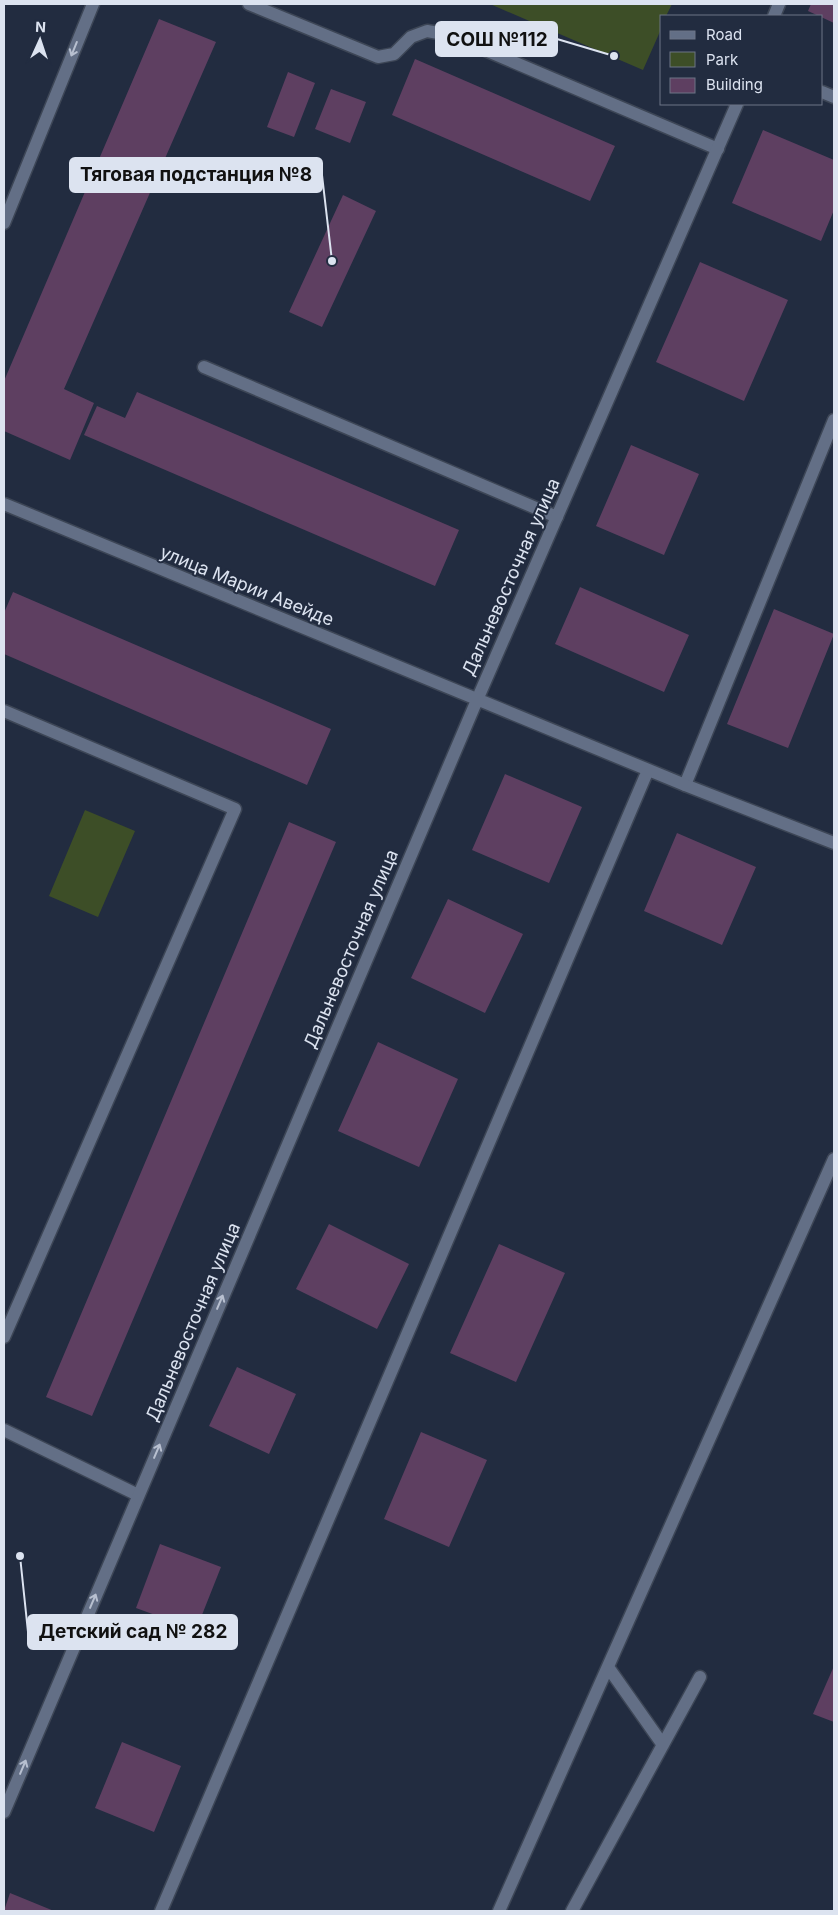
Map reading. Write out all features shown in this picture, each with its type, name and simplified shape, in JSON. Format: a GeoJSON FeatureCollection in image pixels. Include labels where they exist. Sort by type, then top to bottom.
{"type":"FeatureCollection","features":[{"type":"Feature","properties":{"kind":"street"},"geometry":{"type":"LineString","coordinates":[[4,223],[93,4]]}},
{"type":"Feature","properties":{"kind":"street"},"geometry":{"type":"LineString","coordinates":[[249,4],[378,57],[394,54],[411,37],[427,31],[450,35],[718,149]]}},
{"type":"Feature","properties":{"kind":"street","name":"Дальневосточная улица"},"geometry":{"type":"LineString","coordinates":[[4,1812],[477,700],[737,105]]}},
{"type":"Feature","properties":{"kind":"street"},"geometry":{"type":"LineString","coordinates":[[204,366],[557,516]]}},
{"type":"Feature","properties":{"kind":"street"},"geometry":{"type":"LineString","coordinates":[[685,785],[834,420]]}},
{"type":"Feature","properties":{"kind":"street","name":"улица Марии Авейде"},"geometry":{"type":"LineString","coordinates":[[4,504],[648,770],[834,843]]}},
{"type":"Feature","properties":{"kind":"street"},"geometry":{"type":"LineString","coordinates":[[4,711],[235,809],[4,1336]]}},
{"type":"Feature","properties":{"kind":"street"},"geometry":{"type":"LineString","coordinates":[[161,1911],[648,770]]}},
{"type":"Feature","properties":{"kind":"street"},"geometry":{"type":"LineString","coordinates":[[499,1911],[834,1159]]}},
{"type":"Feature","properties":{"kind":"street"},"geometry":{"type":"LineString","coordinates":[[4,1430],[138,1495]]}},
{"type":"Feature","properties":{"kind":"street"},"geometry":{"type":"LineString","coordinates":[[608,1667],[663,1745]]}},
{"type":"Feature","properties":{"kind":"street"},"geometry":{"type":"LineString","coordinates":[[572,1911],[700,1677]]}},
{"type":"Feature","properties":{"kind":"green space"},"geometry":{"type":"Polygon","coordinates":[[[490,4],[672,4],[666,15],[660,15],[660,32],[643,70],[490,4]]]}},
{"type":"Feature","properties":{"kind":"green space"},"geometry":{"type":"Polygon","coordinates":[[[85,810],[135,831],[98,917],[49,896],[85,810]]]}},
{"type":"Feature","properties":{"kind":"building"},"geometry":{"type":"Polygon","coordinates":[[[811,4],[834,4],[834,23],[823,18],[823,15],[817,15],[808,11],[811,4]]]}},
{"type":"Feature","properties":{"kind":"building"},"geometry":{"type":"Polygon","coordinates":[[[159,19],[216,42],[64,389],[94,403],[70,460],[4,431],[4,381],[159,19]]]}},
{"type":"Feature","properties":{"kind":"building"},"geometry":{"type":"Polygon","coordinates":[[[415,59],[615,146],[590,201],[392,115],[415,59]]]}},
{"type":"Feature","properties":{"kind":"building"},"geometry":{"type":"Polygon","coordinates":[[[288,72],[315,83],[294,137],[267,127],[288,72]]]}},
{"type":"Feature","properties":{"kind":"building"},"geometry":{"type":"Polygon","coordinates":[[[331,89],[366,102],[350,143],[315,129],[331,89]]]}},
{"type":"Feature","properties":{"kind":"building"},"geometry":{"type":"Polygon","coordinates":[[[763,130],[834,160],[834,210],[821,241],[732,203],[763,130]]]}},
{"type":"Feature","properties":{"kind":"building"},"geometry":{"type":"Polygon","coordinates":[[[343,195],[376,211],[322,327],[289,312],[343,195]]]}},
{"type":"Feature","properties":{"kind":"building"},"geometry":{"type":"Polygon","coordinates":[[[700,262],[788,300],[744,401],[656,362],[700,262]]]}},
{"type":"Feature","properties":{"kind":"building"},"geometry":{"type":"Polygon","coordinates":[[[137,392],[459,530],[435,586],[84,435],[97,406],[125,418],[137,392]]]}},
{"type":"Feature","properties":{"kind":"building"},"geometry":{"type":"Polygon","coordinates":[[[631,445],[699,474],[664,555],[596,526],[631,445]]]}},
{"type":"Feature","properties":{"kind":"building"},"geometry":{"type":"Polygon","coordinates":[[[580,587],[689,635],[664,692],[555,644],[580,587]]]}},
{"type":"Feature","properties":{"kind":"building"},"geometry":{"type":"Polygon","coordinates":[[[13,592],[331,729],[307,785],[4,654],[4,613],[13,592]]]}},
{"type":"Feature","properties":{"kind":"building"},"geometry":{"type":"Polygon","coordinates":[[[774,609],[834,634],[788,748],[727,724],[774,609]]]}},
{"type":"Feature","properties":{"kind":"building"},"geometry":{"type":"Polygon","coordinates":[[[505,774],[582,807],[549,883],[472,850],[505,774]]]}},
{"type":"Feature","properties":{"kind":"building"},"geometry":{"type":"Polygon","coordinates":[[[289,822],[336,842],[92,1416],[46,1397],[289,822]]]}},
{"type":"Feature","properties":{"kind":"building"},"geometry":{"type":"Polygon","coordinates":[[[677,833],[756,867],[722,945],[644,911],[677,833]]]}},
{"type":"Feature","properties":{"kind":"building"},"geometry":{"type":"Polygon","coordinates":[[[448,899],[523,934],[485,1013],[411,978],[448,899]]]}},
{"type":"Feature","properties":{"kind":"building"},"geometry":{"type":"Polygon","coordinates":[[[378,1042],[458,1079],[419,1167],[338,1131],[378,1042]]]}},
{"type":"Feature","properties":{"kind":"building"},"geometry":{"type":"Polygon","coordinates":[[[329,1224],[409,1264],[377,1329],[296,1289],[329,1224]]]}},
{"type":"Feature","properties":{"kind":"building"},"geometry":{"type":"Polygon","coordinates":[[[499,1244],[565,1273],[516,1382],[450,1353],[499,1244]]]}},
{"type":"Feature","properties":{"kind":"building"},"geometry":{"type":"Polygon","coordinates":[[[237,1367],[296,1394],[269,1454],[209,1426],[237,1367]]]}},
{"type":"Feature","properties":{"kind":"building"},"geometry":{"type":"Polygon","coordinates":[[[421,1432],[487,1460],[449,1547],[384,1519],[421,1432]]]}},
{"type":"Feature","properties":{"kind":"building"},"geometry":{"type":"Polygon","coordinates":[[[160,1544],[221,1567],[196,1630],[136,1608],[160,1544]]]}},
{"type":"Feature","properties":{"kind":"building"},"geometry":{"type":"Polygon","coordinates":[[[834,1666],[834,1722],[813,1714],[834,1666]]]}},
{"type":"Feature","properties":{"kind":"building"},"geometry":{"type":"Polygon","coordinates":[[[122,1742],[181,1766],[154,1832],[95,1808],[122,1742]]]}},
{"type":"Feature","properties":{"kind":"building"},"geometry":{"type":"Polygon","coordinates":[[[10,1893],[54,1911],[4,1911],[10,1893]]]}},
{"type":"Feature","properties":{"kind":"place","name":"СОШ №112"},"geometry":{"type":"Point","coordinates":[614,56]}},
{"type":"Feature","properties":{"kind":"place","name":"Тяговая подстанция №8"},"geometry":{"type":"Point","coordinates":[332,261]}},
{"type":"Feature","properties":{"kind":"place","name":"Детский сад № 282"},"geometry":{"type":"Point","coordinates":[20,1556]}}]}
